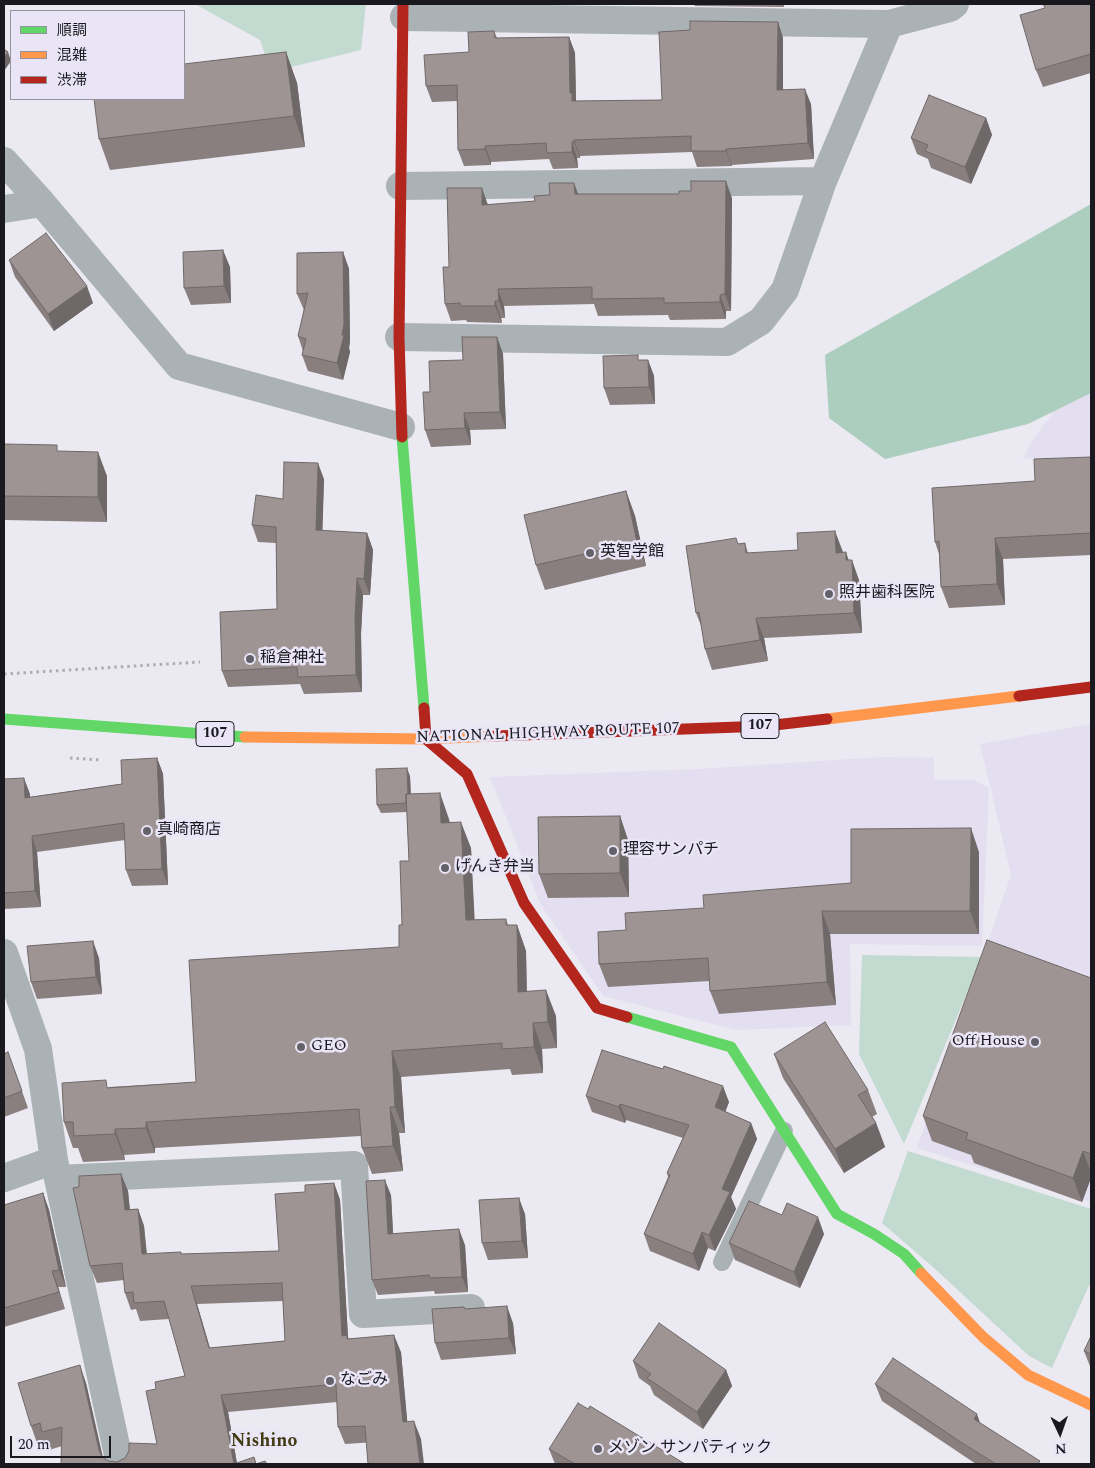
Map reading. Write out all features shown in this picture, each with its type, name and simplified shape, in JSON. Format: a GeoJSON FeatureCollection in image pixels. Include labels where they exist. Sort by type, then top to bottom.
{"type":"FeatureCollection","features":[{"type":"Feature","properties":{"kind":"main road"},"geometry":{"type":"LineString","coordinates":[[404,10],[400,186],[399,337],[401,427],[426,739],[467,774],[524,903],[597,1008],[731,1047],[837,1214],[874,1234],[904,1254],[983,1337],[1028,1375],[1091,1405]]}},
{"type":"Feature","properties":{"kind":"main road","name":"NATIONAL HIGHWAY ROUTE 107"},"geometry":{"type":"LineString","coordinates":[[4,719],[262,738],[426,739],[766,726],[1091,687]]}},
{"type":"Feature","properties":{"kind":"street"},"geometry":{"type":"LineString","coordinates":[[404,10],[889,24],[950,8],[955,4]]}},
{"type":"Feature","properties":{"kind":"street"},"geometry":{"type":"LineString","coordinates":[[399,337],[727,342],[761,321],[785,290],[823,181],[889,24]]}},
{"type":"Feature","properties":{"kind":"street"},"geometry":{"type":"LineString","coordinates":[[4,162],[42,203],[179,366],[401,427]]}},
{"type":"Feature","properties":{"kind":"street"},"geometry":{"type":"LineString","coordinates":[[400,186],[823,181]]}},
{"type":"Feature","properties":{"kind":"street"},"geometry":{"type":"LineString","coordinates":[[4,209],[42,203]]}},
{"type":"Feature","properties":{"kind":"street"},"geometry":{"type":"LineString","coordinates":[[4,953],[38,1049],[56,1170],[120,1464]]}},
{"type":"Feature","properties":{"kind":"street"},"geometry":{"type":"LineString","coordinates":[[4,1178],[56,1170],[354,1166],[363,1314],[471,1308]]}},
{"type":"Feature","properties":{"kind":"lane"},"geometry":{"type":"LineString","coordinates":[[722,1262],[784,1131]]}},
{"type":"Feature","properties":{"kind":"path"},"geometry":{"type":"LineString","coordinates":[[4,674],[200,662]]}},
{"type":"Feature","properties":{"kind":"shaded area"},"geometry":{"type":"Polygon","coordinates":[[[1091,361],[1091,461],[1023,458],[1034,438],[1091,361]]]}},
{"type":"Feature","properties":{"kind":"shaded area"},"geometry":{"type":"Polygon","coordinates":[[[1091,724],[1091,1202],[917,1148],[1011,875],[980,744],[1091,724]]]}},
{"type":"Feature","properties":{"kind":"shaded area"},"geometry":{"type":"Polygon","coordinates":[[[881,757],[934,758],[934,780],[974,780],[989,788],[982,946],[850,944],[851,1025],[736,1030],[603,996],[541,905],[490,777],[699,769],[881,757]]]}},
{"type":"Feature","properties":{"kind":"green space"},"geometry":{"type":"Polygon","coordinates":[[[195,4],[366,4],[361,50],[271,72],[260,40],[195,4]]]}},
{"type":"Feature","properties":{"kind":"green space"},"geometry":{"type":"Polygon","coordinates":[[[1091,204],[1091,393],[1028,424],[885,459],[829,418],[825,355],[1091,204]]]}},
{"type":"Feature","properties":{"kind":"green space"},"geometry":{"type":"Polygon","coordinates":[[[862,955],[982,957],[904,1144],[859,1054],[862,955]]]}},
{"type":"Feature","properties":{"kind":"green space"},"geometry":{"type":"Polygon","coordinates":[[[908,1151],[1091,1209],[1091,1281],[1052,1368],[1029,1356],[933,1267],[882,1223],[908,1151]]]}},
{"type":"Feature","properties":{"kind":"building"},"geometry":{"type":"Polygon","coordinates":[[[1043,4],[1091,4],[1091,54],[1036,70],[1020,15],[1045,8],[1043,4]]]}},
{"type":"Feature","properties":{"kind":"building"},"geometry":{"type":"Polygon","coordinates":[[[690,21],[778,22],[777,90],[805,89],[808,143],[726,149],[726,151],[691,151],[691,136],[574,140],[572,142],[572,152],[547,153],[546,143],[485,146],[485,149],[458,150],[457,85],[426,86],[424,55],[469,52],[468,32],[494,31],[495,38],[569,37],[570,93],[572,93],[572,101],[662,100],[659,32],[690,30],[690,21]]]}},
{"type":"Feature","properties":{"kind":"building"},"geometry":{"type":"Polygon","coordinates":[[[4,49],[8,52],[4,58],[4,49]]]}},
{"type":"Feature","properties":{"kind":"building"},"geometry":{"type":"Polygon","coordinates":[[[286,52],[294,116],[99,139],[94,100],[185,100],[185,64],[286,52]]]}},
{"type":"Feature","properties":{"kind":"building"},"geometry":{"type":"Polygon","coordinates":[[[929,95],[986,118],[965,167],[925,151],[928,145],[911,138],[929,95]]]}},
{"type":"Feature","properties":{"kind":"building"},"geometry":{"type":"Polygon","coordinates":[[[691,181],[726,181],[725,294],[720,295],[720,302],[664,303],[664,298],[592,299],[592,287],[498,289],[499,301],[495,301],[495,306],[461,306],[460,303],[445,304],[443,267],[449,267],[447,188],[482,188],[482,205],[535,201],[534,196],[550,195],[549,183],[574,183],[575,194],[679,194],[679,191],[691,191],[691,181]]]}},
{"type":"Feature","properties":{"kind":"building"},"geometry":{"type":"Polygon","coordinates":[[[46,233],[87,286],[48,314],[9,260],[46,233]]]}},
{"type":"Feature","properties":{"kind":"building"},"geometry":{"type":"Polygon","coordinates":[[[223,250],[224,286],[184,288],[183,252],[223,250]]]}},
{"type":"Feature","properties":{"kind":"building"},"geometry":{"type":"Polygon","coordinates":[[[343,252],[344,324],[342,335],[344,335],[337,363],[302,355],[306,339],[298,336],[308,293],[297,294],[297,253],[343,252]]]}},
{"type":"Feature","properties":{"kind":"building"},"geometry":{"type":"Polygon","coordinates":[[[462,337],[497,337],[500,412],[464,413],[465,428],[425,430],[423,392],[430,392],[429,361],[463,360],[462,337]]]}},
{"type":"Feature","properties":{"kind":"building"},"geometry":{"type":"Polygon","coordinates":[[[638,355],[638,360],[648,360],[649,387],[604,388],[603,356],[638,355]]]}},
{"type":"Feature","properties":{"kind":"building"},"geometry":{"type":"Polygon","coordinates":[[[4,444],[57,445],[57,451],[98,452],[98,497],[4,496],[4,444]]]}},
{"type":"Feature","properties":{"kind":"building"},"geometry":{"type":"Polygon","coordinates":[[[1091,457],[1091,533],[995,538],[997,584],[941,587],[939,541],[935,542],[932,488],[1035,481],[1034,459],[1091,457]]]}},
{"type":"Feature","properties":{"kind":"building"},"geometry":{"type":"Polygon","coordinates":[[[284,462],[318,463],[316,530],[367,533],[364,579],[357,578],[355,617],[356,675],[298,677],[297,667],[222,671],[220,612],[277,609],[276,527],[252,525],[256,495],[283,499],[284,462]]]}},
{"type":"Feature","properties":{"kind":"building"},"geometry":{"type":"Polygon","coordinates":[[[626,491],[637,542],[536,565],[524,515],[626,491]]]}},
{"type":"Feature","properties":{"kind":"building"},"geometry":{"type":"Polygon","coordinates":[[[835,531],[836,553],[846,552],[846,560],[852,560],[854,613],[756,618],[760,640],[705,649],[699,612],[696,613],[686,546],[736,538],[738,544],[745,543],[746,553],[798,550],[797,533],[835,531]]]}},
{"type":"Feature","properties":{"kind":"building"},"geometry":{"type":"Polygon","coordinates":[[[157,758],[162,869],[126,870],[124,823],[32,836],[35,891],[4,893],[4,779],[24,778],[25,798],[122,784],[121,760],[157,758]]]}},
{"type":"Feature","properties":{"kind":"building"},"geometry":{"type":"Polygon","coordinates":[[[407,768],[408,794],[406,794],[406,803],[377,805],[376,769],[407,768]]]}},
{"type":"Feature","properties":{"kind":"building"},"geometry":{"type":"Polygon","coordinates":[[[440,793],[441,823],[461,822],[466,920],[506,919],[506,925],[517,925],[518,992],[546,990],[548,1022],[533,1023],[534,1047],[502,1049],[502,1043],[392,1051],[395,1107],[390,1107],[393,1146],[362,1148],[359,1109],[146,1122],[146,1128],[115,1129],[115,1134],[74,1136],[73,1122],[64,1122],[62,1083],[106,1080],[107,1088],[196,1082],[189,960],[399,947],[399,925],[402,925],[400,861],[409,861],[406,794],[440,793]]]}},
{"type":"Feature","properties":{"kind":"building"},"geometry":{"type":"Polygon","coordinates":[[[620,816],[620,873],[539,874],[538,817],[620,816]]]}},
{"type":"Feature","properties":{"kind":"building"},"geometry":{"type":"Polygon","coordinates":[[[971,828],[970,911],[822,911],[827,982],[710,991],[708,958],[599,964],[598,932],[626,930],[625,913],[704,908],[703,895],[851,883],[851,829],[971,828]]]}},
{"type":"Feature","properties":{"kind":"building"},"geometry":{"type":"Polygon","coordinates":[[[987,940],[1091,978],[1091,1154],[1083,1151],[1073,1178],[966,1139],[968,1133],[923,1116],[987,940]]]}},
{"type":"Feature","properties":{"kind":"building"},"geometry":{"type":"Polygon","coordinates":[[[93,941],[96,977],[31,982],[27,946],[93,941]]]}},
{"type":"Feature","properties":{"kind":"building"},"geometry":{"type":"Polygon","coordinates":[[[825,1022],[868,1090],[858,1095],[876,1123],[835,1149],[774,1054],[825,1022]]]}},
{"type":"Feature","properties":{"kind":"building"},"geometry":{"type":"Polygon","coordinates":[[[602,1050],[663,1069],[664,1066],[723,1086],[715,1107],[751,1123],[722,1189],[730,1192],[709,1235],[702,1232],[693,1254],[644,1234],[670,1175],[667,1173],[689,1125],[620,1104],[619,1107],[586,1096],[602,1050]]]}},
{"type":"Feature","properties":{"kind":"building"},"geometry":{"type":"Polygon","coordinates":[[[8,1052],[22,1091],[4,1098],[4,1054],[8,1052]]]}},
{"type":"Feature","properties":{"kind":"building"},"geometry":{"type":"Polygon","coordinates":[[[121,1174],[125,1210],[138,1209],[142,1254],[279,1251],[275,1194],[305,1192],[305,1185],[334,1183],[342,1336],[347,1335],[347,1339],[394,1335],[403,1422],[414,1421],[420,1464],[368,1464],[365,1426],[338,1427],[336,1384],[221,1395],[234,1464],[61,1464],[62,1427],[42,1432],[40,1423],[31,1426],[18,1383],[80,1365],[99,1450],[102,1457],[108,1461],[117,1462],[125,1458],[129,1451],[129,1443],[157,1444],[146,1391],[156,1389],[155,1382],[185,1376],[164,1301],[134,1303],[133,1292],[125,1293],[122,1263],[90,1266],[73,1188],[79,1187],[79,1176],[121,1174]],[[282,1283],[191,1286],[209,1348],[285,1341],[282,1283]]]}},
{"type":"Feature","properties":{"kind":"building"},"geometry":{"type":"Polygon","coordinates":[[[385,1180],[388,1234],[459,1229],[462,1277],[430,1278],[429,1275],[372,1280],[366,1181],[385,1180]]]}},
{"type":"Feature","properties":{"kind":"building"},"geometry":{"type":"Polygon","coordinates":[[[43,1193],[59,1270],[52,1271],[59,1292],[4,1308],[4,1205],[43,1193]]]}},
{"type":"Feature","properties":{"kind":"building"},"geometry":{"type":"Polygon","coordinates":[[[519,1198],[522,1241],[482,1243],[479,1200],[519,1198]]]}},
{"type":"Feature","properties":{"kind":"building"},"geometry":{"type":"Polygon","coordinates":[[[749,1201],[782,1215],[787,1203],[818,1217],[794,1272],[729,1243],[749,1201]]]}},
{"type":"Feature","properties":{"kind":"building"},"geometry":{"type":"Polygon","coordinates":[[[507,1306],[509,1338],[435,1343],[432,1309],[507,1306]]]}},
{"type":"Feature","properties":{"kind":"building"},"geometry":{"type":"Polygon","coordinates":[[[659,1323],[726,1370],[697,1412],[647,1378],[651,1374],[633,1361],[659,1323]]]}},
{"type":"Feature","properties":{"kind":"building"},"geometry":{"type":"Polygon","coordinates":[[[1091,1336],[1091,1354],[1084,1351],[1091,1336]]]}},
{"type":"Feature","properties":{"kind":"building"},"geometry":{"type":"Polygon","coordinates":[[[893,1358],[977,1414],[974,1419],[1040,1461],[1038,1464],[996,1464],[875,1384],[893,1358]]]}},
{"type":"Feature","properties":{"kind":"building"},"geometry":{"type":"Polygon","coordinates":[[[578,1403],[588,1409],[590,1406],[685,1464],[575,1464],[549,1449],[578,1403]]]}},
{"type":"Feature","properties":{"kind":"building"},"geometry":{"type":"Polygon","coordinates":[[[254,1457],[256,1464],[234,1464],[254,1457]]]}},
{"type":"Feature","properties":{"kind":"building"},"geometry":{"type":"Polygon","coordinates":[[[265,1461],[267,1464],[256,1464],[265,1461]]]}},
{"type":"Feature","properties":{"kind":"traffic: fast"},"geometry":{"type":"LineString","coordinates":[[402,437],[424,708]]}},
{"type":"Feature","properties":{"kind":"traffic: fast"},"geometry":{"type":"LineString","coordinates":[[4,719],[245,737]]}},
{"type":"Feature","properties":{"kind":"traffic: fast"},"geometry":{"type":"LineString","coordinates":[[627,1017],[731,1047],[837,1214],[874,1234],[904,1254],[921,1273]]}},
{"type":"Feature","properties":{"kind":"traffic: slow"},"geometry":{"type":"LineString","coordinates":[[827,719],[1019,696]]}},
{"type":"Feature","properties":{"kind":"traffic: slow"},"geometry":{"type":"LineString","coordinates":[[245,737],[426,739],[495,736]]}},
{"type":"Feature","properties":{"kind":"traffic: slow"},"geometry":{"type":"LineString","coordinates":[[921,1273],[983,1337],[1028,1375],[1091,1405]]}},
{"type":"Feature","properties":{"kind":"traffic: jam"},"geometry":{"type":"LineString","coordinates":[[402,437],[399,337],[403,4]]}},
{"type":"Feature","properties":{"kind":"traffic: jam"},"geometry":{"type":"LineString","coordinates":[[1019,696],[1091,687]]}},
{"type":"Feature","properties":{"kind":"traffic: jam"},"geometry":{"type":"LineString","coordinates":[[424,708],[426,739],[467,774],[524,903],[597,1008],[627,1017]]}},
{"type":"Feature","properties":{"kind":"traffic: jam"},"geometry":{"type":"LineString","coordinates":[[495,736],[766,726],[827,719]]}},
{"type":"Feature","properties":{"kind":"place","name":"英智学館"},"geometry":{"type":"Point","coordinates":[590,553]}},
{"type":"Feature","properties":{"kind":"place","name":"照井歯科医院"},"geometry":{"type":"Point","coordinates":[829,594]}},
{"type":"Feature","properties":{"kind":"place","name":"稲倉神社"},"geometry":{"type":"Point","coordinates":[250,659]}},
{"type":"Feature","properties":{"kind":"place","name":"真崎商店"},"geometry":{"type":"Point","coordinates":[147,831]}},
{"type":"Feature","properties":{"kind":"place","name":"理容サンパチ"},"geometry":{"type":"Point","coordinates":[613,851]}},
{"type":"Feature","properties":{"kind":"place","name":"げんき弁当"},"geometry":{"type":"Point","coordinates":[445,868]}},
{"type":"Feature","properties":{"kind":"place","name":"Off House"},"geometry":{"type":"Point","coordinates":[1035,1042]}},
{"type":"Feature","properties":{"kind":"place","name":"GEO"},"geometry":{"type":"Point","coordinates":[301,1047]}},
{"type":"Feature","properties":{"kind":"place","name":"なごみ"},"geometry":{"type":"Point","coordinates":[330,1381]}},
{"type":"Feature","properties":{"kind":"place","name":"メゾン サンパティック"},"geometry":{"type":"Point","coordinates":[598,1449]}},
{"type":"Feature","properties":{"kind":"district","name":"Nishino"},"geometry":{"type":"Point","coordinates":[264,1442]}}]}
